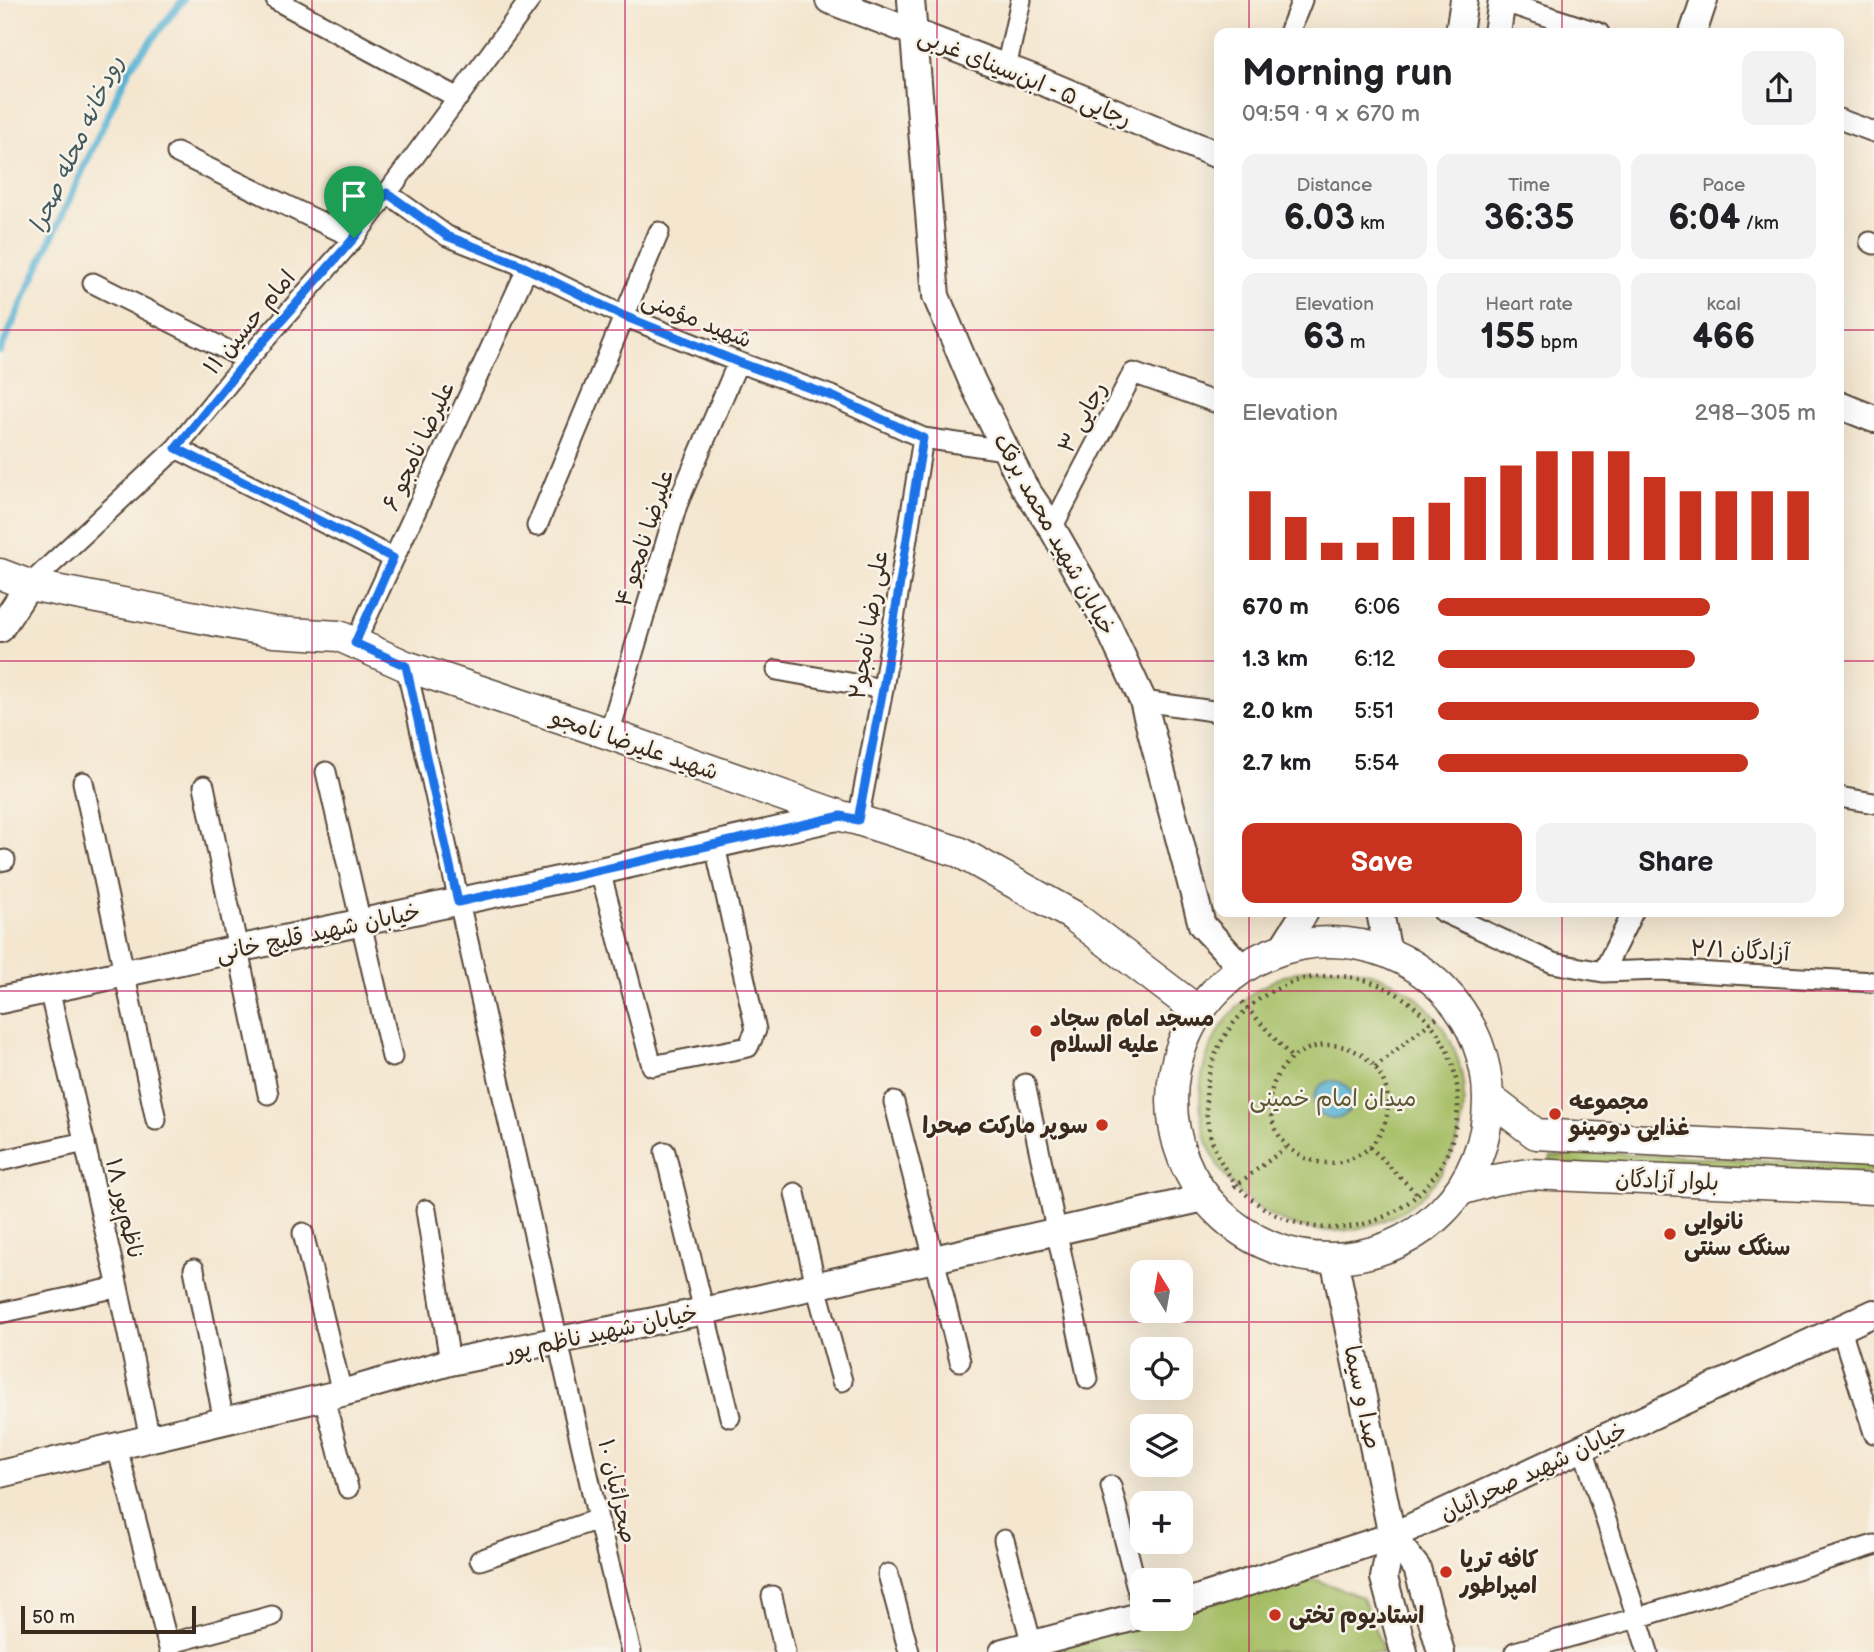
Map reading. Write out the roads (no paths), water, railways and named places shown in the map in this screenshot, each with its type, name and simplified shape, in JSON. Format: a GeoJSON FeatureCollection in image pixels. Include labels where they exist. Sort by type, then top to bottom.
{"type":"FeatureCollection","features":[{"type":"Feature","properties":{"kind":"main road","name":"شهید علیرضا نامجو"},"geometry":{"type":"LineString","coordinates":[[0,574],[29,585],[274,632],[339,636],[406,666],[849,818],[959,852],[1072,915],[1199,1012]]}},
{"type":"Feature","properties":{"kind":"main road"},"geometry":{"type":"LineString","coordinates":[[1313,943],[1351,943],[1388,953],[1429,976],[1461,1009],[1482,1051],[1489,1098],[1483,1146],[1461,1190],[1427,1226],[1383,1250],[1334,1259],[1285,1253],[1241,1231],[1204,1198],[1181,1154],[1171,1105],[1177,1056],[1199,1012],[1218,988],[1242,968],[1281,950],[1313,943]]}},
{"type":"Feature","properties":{"kind":"main road","name":"بلوار آزادگان"},"geometry":{"type":"LineString","coordinates":[[1489,1098],[1536,1134],[1874,1152]]}},
{"type":"Feature","properties":{"kind":"main road","name":"بلوار آزادگان"},"geometry":{"type":"LineString","coordinates":[[1461,1190],[1494,1180],[1529,1174],[1874,1189]]}},
{"type":"Feature","properties":{"kind":"street"},"geometry":{"type":"LineString","coordinates":[[276,0],[458,98]]}},
{"type":"Feature","properties":{"kind":"street","name":"امام حسین ۱۱"},"geometry":{"type":"LineString","coordinates":[[29,585],[176,448],[247,360],[354,238],[530,0]]}},
{"type":"Feature","properties":{"kind":"street","name":"رجایی ۵ - ابن‌سینای غربی"},"geometry":{"type":"LineString","coordinates":[[829,0],[1006,68],[1214,154]]}},
{"type":"Feature","properties":{"kind":"street","name":"خیابان شهید محمد برفک"},"geometry":{"type":"LineString","coordinates":[[911,0],[936,296],[1005,450],[1023,485],[1052,528],[1107,624],[1143,701],[1202,925],[1242,968]]}},
{"type":"Feature","properties":{"kind":"street"},"geometry":{"type":"LineString","coordinates":[[1006,68],[1020,0]]}},
{"type":"Feature","properties":{"kind":"street"},"geometry":{"type":"LineString","coordinates":[[1291,28],[1302,0]]}},
{"type":"Feature","properties":{"kind":"street"},"geometry":{"type":"LineString","coordinates":[[1460,28],[1464,0]]}},
{"type":"Feature","properties":{"kind":"street"},"geometry":{"type":"LineString","coordinates":[[1695,28],[1704,0]]}},
{"type":"Feature","properties":{"kind":"street"},"geometry":{"type":"LineString","coordinates":[[1498,28],[1502,1],[1543,7],[1588,28]]}},
{"type":"Feature","properties":{"kind":"street"},"geometry":{"type":"LineString","coordinates":[[1844,121],[1874,132]]}},
{"type":"Feature","properties":{"kind":"street"},"geometry":{"type":"LineString","coordinates":[[177,153],[354,238]]}},
{"type":"Feature","properties":{"kind":"street","name":"شهید مؤمنی"},"geometry":{"type":"LineString","coordinates":[[387,193],[447,236],[527,269],[624,316],[834,397],[923,438],[1005,450]]}},
{"type":"Feature","properties":{"kind":"street"},"geometry":{"type":"LineString","coordinates":[[537,526],[659,232]]}},
{"type":"Feature","properties":{"kind":"street","name":"علیرضا نامجو ۶"},"geometry":{"type":"LineString","coordinates":[[355,643],[527,269]]}},
{"type":"Feature","properties":{"kind":"street"},"geometry":{"type":"LineString","coordinates":[[93,284],[247,360]]}},
{"type":"Feature","properties":{"kind":"street","name":"علیرضا نامجو ۴"},"geometry":{"type":"LineString","coordinates":[[609,734],[677,505],[738,362]]}},
{"type":"Feature","properties":{"kind":"street","name":"رجایی ۳"},"geometry":{"type":"LineString","coordinates":[[1052,528],[1133,373],[1214,402]]}},
{"type":"Feature","properties":{"kind":"street"},"geometry":{"type":"LineString","coordinates":[[1844,407],[1874,419]]}},
{"type":"Feature","properties":{"kind":"street","name":"علی رضا نامجو۲"},"geometry":{"type":"LineString","coordinates":[[849,818],[883,689],[923,438]]}},
{"type":"Feature","properties":{"kind":"street"},"geometry":{"type":"LineString","coordinates":[[176,448],[393,558]]}},
{"type":"Feature","properties":{"kind":"street"},"geometry":{"type":"LineString","coordinates":[[0,629],[29,585]]}},
{"type":"Feature","properties":{"kind":"street","name":"صحرائیان ۱۰"},"geometry":{"type":"LineString","coordinates":[[406,666],[598,1519],[631,1652]]}},
{"type":"Feature","properties":{"kind":"street"},"geometry":{"type":"LineString","coordinates":[[777,670],[883,689]]}},
{"type":"Feature","properties":{"kind":"street"},"geometry":{"type":"LineString","coordinates":[[1143,701],[1214,711]]}},
{"type":"Feature","properties":{"kind":"street"},"geometry":{"type":"LineString","coordinates":[[326,772],[393,1057]]}},
{"type":"Feature","properties":{"kind":"street"},"geometry":{"type":"LineString","coordinates":[[83,782],[156,1120]]}},
{"type":"Feature","properties":{"kind":"street"},"geometry":{"type":"LineString","coordinates":[[204,786],[268,1094]]}},
{"type":"Feature","properties":{"kind":"street"},"geometry":{"type":"LineString","coordinates":[[1844,798],[1874,803]]}},
{"type":"Feature","properties":{"kind":"street","name":"خیابان شهید قلیچ خانی"},"geometry":{"type":"LineString","coordinates":[[0,1000],[849,818]]}},
{"type":"Feature","properties":{"kind":"street"},"geometry":{"type":"LineString","coordinates":[[600,871],[652,1066],[748,1046],[756,1030],[715,846]]}},
{"type":"Feature","properties":{"kind":"street"},"geometry":{"type":"LineString","coordinates":[[1281,950],[1302,917]]}},
{"type":"Feature","properties":{"kind":"street"},"geometry":{"type":"LineString","coordinates":[[1381,917],[1388,953]]}},
{"type":"Feature","properties":{"kind":"street","name":"آزادگان ۲/۱"},"geometry":{"type":"LineString","coordinates":[[1454,917],[1553,963],[1603,972],[1659,970],[1874,982]]}},
{"type":"Feature","properties":{"kind":"street"},"geometry":{"type":"LineString","coordinates":[[1603,972],[1630,917]]}},
{"type":"Feature","properties":{"kind":"street","name":"ناظم‌پور ۱۸"},"geometry":{"type":"LineString","coordinates":[[49,989],[150,1439]]}},
{"type":"Feature","properties":{"kind":"street"},"geometry":{"type":"LineString","coordinates":[[1025,1084],[1088,1379]]}},
{"type":"Feature","properties":{"kind":"street"},"geometry":{"type":"LineString","coordinates":[[894,1102],[960,1361]]}},
{"type":"Feature","properties":{"kind":"street"},"geometry":{"type":"LineString","coordinates":[[0,1161],[85,1142]]}},
{"type":"Feature","properties":{"kind":"street"},"geometry":{"type":"LineString","coordinates":[[665,1152],[730,1417]]}},
{"type":"Feature","properties":{"kind":"street"},"geometry":{"type":"LineString","coordinates":[[795,1193],[816,1286],[842,1381]]}},
{"type":"Feature","properties":{"kind":"street","name":"خیابان شهید ناظم پور"},"geometry":{"type":"LineString","coordinates":[[0,1474],[333,1395],[450,1362],[704,1311],[1204,1198]]}},
{"type":"Feature","properties":{"kind":"street"},"geometry":{"type":"LineString","coordinates":[[426,1210],[450,1362]]}},
{"type":"Feature","properties":{"kind":"street"},"geometry":{"type":"LineString","coordinates":[[303,1233],[348,1488]]}},
{"type":"Feature","properties":{"kind":"street","name":"صدا و سیما"},"geometry":{"type":"LineString","coordinates":[[1334,1259],[1392,1536]]}},
{"type":"Feature","properties":{"kind":"street"},"geometry":{"type":"LineString","coordinates":[[194,1269],[224,1422]]}},
{"type":"Feature","properties":{"kind":"street"},"geometry":{"type":"LineString","coordinates":[[0,1313],[118,1287]]}},
{"type":"Feature","properties":{"kind":"street","name":"خیابان شهید صحرائیان"},"geometry":{"type":"LineString","coordinates":[[1193,1600],[1392,1536],[1874,1312]]}},
{"type":"Feature","properties":{"kind":"street"},"geometry":{"type":"LineString","coordinates":[[1841,1329],[1874,1433]]}},
{"type":"Feature","properties":{"kind":"street"},"geometry":{"type":"LineString","coordinates":[[117,1447],[169,1648],[272,1616]]}},
{"type":"Feature","properties":{"kind":"street"},"geometry":{"type":"LineString","coordinates":[[1583,1448],[1648,1652]]}},
{"type":"Feature","properties":{"kind":"street"},"geometry":{"type":"LineString","coordinates":[[1111,1486],[1132,1568]]}},
{"type":"Feature","properties":{"kind":"street"},"geometry":{"type":"LineString","coordinates":[[480,1560],[598,1519]]}},
{"type":"Feature","properties":{"kind":"street"},"geometry":{"type":"LineString","coordinates":[[1392,1536],[1384,1578],[1404,1652]]}},
{"type":"Feature","properties":{"kind":"street"},"geometry":{"type":"LineString","coordinates":[[1392,1536],[1416,1568],[1441,1652]]}},
{"type":"Feature","properties":{"kind":"street"},"geometry":{"type":"LineString","coordinates":[[1004,1540],[1032,1645]]}},
{"type":"Feature","properties":{"kind":"street"},"geometry":{"type":"LineString","coordinates":[[1515,1652],[1637,1618],[1874,1545]]}},
{"type":"Feature","properties":{"kind":"street"},"geometry":{"type":"LineString","coordinates":[[888,1574],[909,1652]]}},
{"type":"Feature","properties":{"kind":"street"},"geometry":{"type":"LineString","coordinates":[[772,1596],[785,1652]]}},
{"type":"Feature","properties":{"kind":"street"},"geometry":{"type":"LineString","coordinates":[[1003,1652],[1130,1617]]}},
{"type":"Feature","properties":{"kind":"water"},"geometry":{"type":"Polygon","coordinates":[[[1333,1081],[1347,1086],[1352,1100],[1347,1114],[1333,1119],[1319,1114],[1314,1100],[1319,1086],[1333,1081]]]}},
{"type":"Feature","properties":{"kind":"waterway","name":"رودخانه محله صحرا"},"geometry":{"type":"LineString","coordinates":[[0,351],[130,67],[183,0]]}},
{"type":"Feature","properties":{"kind":"place","name":"مسجد امام سجاد علیه السلام"},"geometry":{"type":"Point","coordinates":[1036,1031]}},
{"type":"Feature","properties":{"kind":"place","name":"مجموعه غذایى دومینو"},"geometry":{"type":"Point","coordinates":[1555,1114]}},
{"type":"Feature","properties":{"kind":"place","name":"سوپر مارکت صحرا"},"geometry":{"type":"Point","coordinates":[1102,1125]}},
{"type":"Feature","properties":{"kind":"place","name":"نانوایی سنگک سنتی"},"geometry":{"type":"Point","coordinates":[1670,1234]}},
{"type":"Feature","properties":{"kind":"place","name":"کافه تریا امپراطور"},"geometry":{"type":"Point","coordinates":[1446,1572]}},
{"type":"Feature","properties":{"kind":"place","name":"استادیوم تختی"},"geometry":{"type":"Point","coordinates":[1275,1615]}},
{"type":"Feature","properties":{"kind":"park label","name":"میدان امام خمینی"},"geometry":{"type":"Point","coordinates":[1333,1098]}}]}
